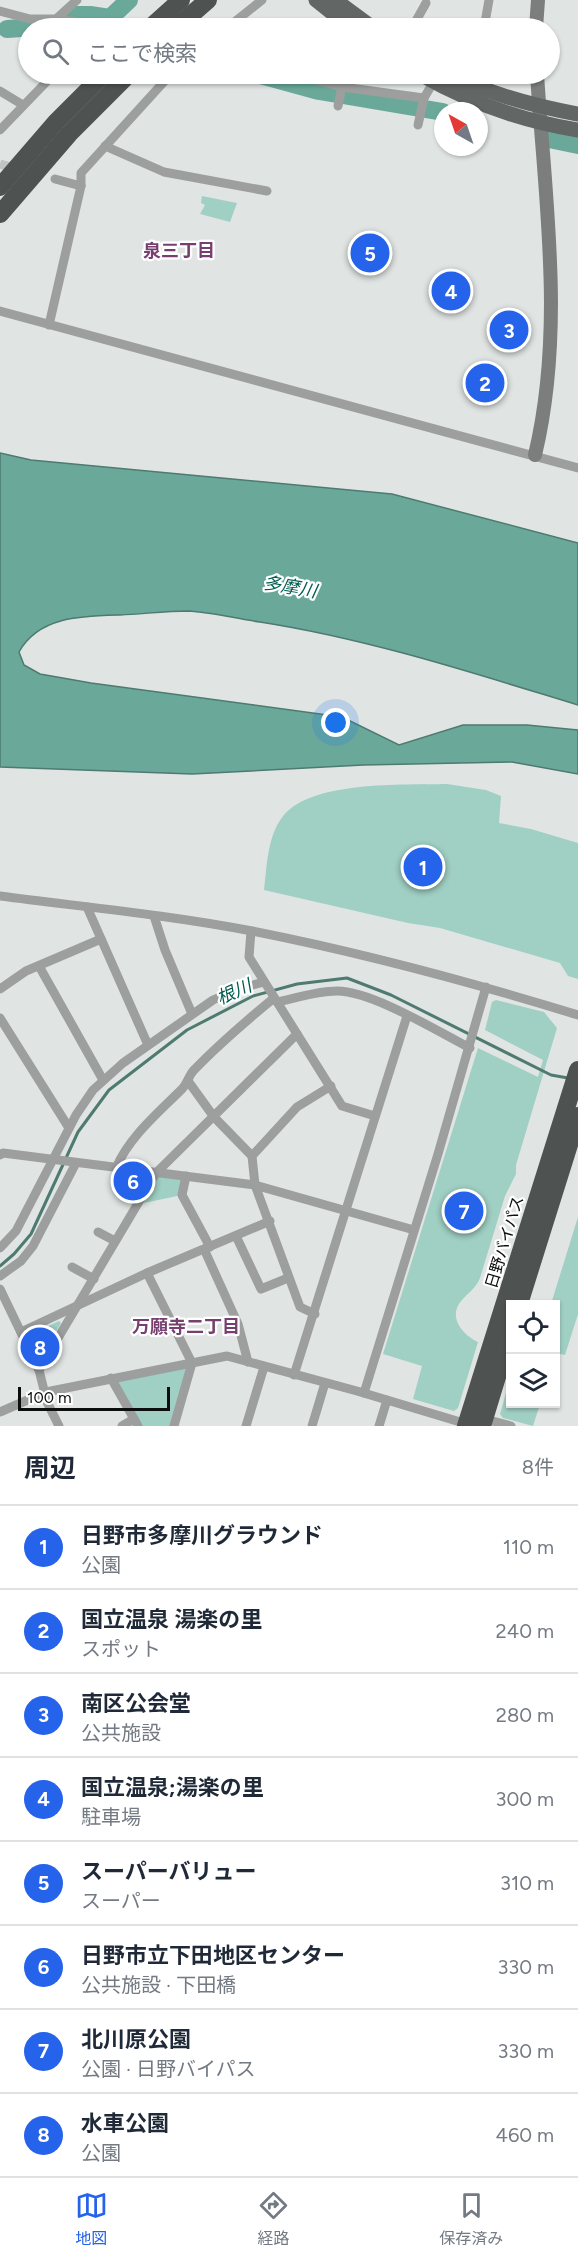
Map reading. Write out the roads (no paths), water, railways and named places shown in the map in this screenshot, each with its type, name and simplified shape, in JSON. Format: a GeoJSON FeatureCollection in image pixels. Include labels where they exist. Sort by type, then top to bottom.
{"type":"FeatureCollection","features":[{"type":"Feature","properties":{"kind":"highway"},"geometry":{"type":"LineString","coordinates":[[172,18],[182,0]]}},
{"type":"Feature","properties":{"kind":"highway"},"geometry":{"type":"LineString","coordinates":[[178,18],[208,0]]}},
{"type":"Feature","properties":{"kind":"highway"},"geometry":{"type":"LineString","coordinates":[[0,187],[56,122],[94,84]]}},
{"type":"Feature","properties":{"kind":"highway"},"geometry":{"type":"LineString","coordinates":[[0,214],[69,134],[119,84]]}},
{"type":"Feature","properties":{"kind":"highway","name":"日野バイパス"},"geometry":{"type":"LineString","coordinates":[[475,1424],[537,1224],[578,1070]]}},
{"type":"Feature","properties":{"kind":"highway","name":"日野バイパス"},"geometry":{"type":"LineString","coordinates":[[520,1300],[537,1224],[578,1116]]}},
{"type":"Feature","properties":{"kind":"highway"},"geometry":{"type":"LineString","coordinates":[[475,1424],[506,1344]]}},
{"type":"Feature","properties":{"kind":"main road"},"geometry":{"type":"LineString","coordinates":[[316,0],[338,18]]}},
{"type":"Feature","properties":{"kind":"main road"},"geometry":{"type":"LineString","coordinates":[[335,0],[359,18]]}},
{"type":"Feature","properties":{"kind":"main road"},"geometry":{"type":"LineString","coordinates":[[441,84],[493,109],[539,115],[578,114]]}},
{"type":"Feature","properties":{"kind":"main road"},"geometry":{"type":"LineString","coordinates":[[485,84],[539,115],[578,130]]}},
{"type":"Feature","properties":{"kind":"street"},"geometry":{"type":"LineString","coordinates":[[57,18],[77,0]]}},
{"type":"Feature","properties":{"kind":"street"},"geometry":{"type":"LineString","coordinates":[[240,18],[262,0]]}},
{"type":"Feature","properties":{"kind":"street"},"geometry":{"type":"LineString","coordinates":[[486,18],[489,0]]}},
{"type":"Feature","properties":{"kind":"street"},"geometry":{"type":"LineString","coordinates":[[537,18],[538,0]]}},
{"type":"Feature","properties":{"kind":"street"},"geometry":{"type":"LineString","coordinates":[[417,18],[426,1]]}},
{"type":"Feature","properties":{"kind":"street"},"geometry":{"type":"LineString","coordinates":[[0,12],[26,18]]}},
{"type":"Feature","properties":{"kind":"street"},"geometry":{"type":"LineString","coordinates":[[0,130],[44,84]]}},
{"type":"Feature","properties":{"kind":"street"},"geometry":{"type":"LineString","coordinates":[[49,325],[81,186],[81,173],[162,84]]}},
{"type":"Feature","properties":{"kind":"street"},"geometry":{"type":"LineString","coordinates":[[313,84],[340,97],[423,100]]}},
{"type":"Feature","properties":{"kind":"street"},"geometry":{"type":"LineString","coordinates":[[419,122],[426,84]]}},
{"type":"Feature","properties":{"kind":"street"},"geometry":{"type":"LineString","coordinates":[[535,455],[552,336],[548,231],[537,84]]}},
{"type":"Feature","properties":{"kind":"street"},"geometry":{"type":"LineString","coordinates":[[0,91],[23,105]]}},
{"type":"Feature","properties":{"kind":"street"},"geometry":{"type":"LineString","coordinates":[[105,146],[164,172],[267,191]]}},
{"type":"Feature","properties":{"kind":"street"},"geometry":{"type":"LineString","coordinates":[[55,178],[81,186]]}},
{"type":"Feature","properties":{"kind":"street"},"geometry":{"type":"LineString","coordinates":[[0,311],[578,468]]}},
{"type":"Feature","properties":{"kind":"street"},"geometry":{"type":"LineString","coordinates":[[0,896],[250,931],[371,956],[578,1015]]}},
{"type":"Feature","properties":{"kind":"street"},"geometry":{"type":"LineString","coordinates":[[87,907],[148,1045]]}},
{"type":"Feature","properties":{"kind":"street"},"geometry":{"type":"LineString","coordinates":[[154,916],[165,950],[192,1014]]}},
{"type":"Feature","properties":{"kind":"street"},"geometry":{"type":"LineString","coordinates":[[250,931],[249,957],[342,1106],[375,1116]]}},
{"type":"Feature","properties":{"kind":"street"},"geometry":{"type":"LineString","coordinates":[[0,989],[26,971],[100,939]]}},
{"type":"Feature","properties":{"kind":"street"},"geometry":{"type":"LineString","coordinates":[[39,966],[103,1080]]}},
{"type":"Feature","properties":{"kind":"street"},"geometry":{"type":"LineString","coordinates":[[0,1248],[16,1231],[56,1160],[69,1128],[84,1101],[103,1080],[192,1014],[227,993],[264,983]]}},
{"type":"Feature","properties":{"kind":"street"},"geometry":{"type":"LineString","coordinates":[[364,1393],[476,1028],[486,987]]}},
{"type":"Feature","properties":{"kind":"street"},"geometry":{"type":"LineString","coordinates":[[116,1167],[121,1157],[188,1081],[192,1072],[233,1032],[275,999],[326,992],[346,992],[369,998],[470,1045]]}},
{"type":"Feature","properties":{"kind":"street"},"geometry":{"type":"LineString","coordinates":[[294,1375],[407,1016]]}},
{"type":"Feature","properties":{"kind":"street"},"geometry":{"type":"LineString","coordinates":[[0,1018],[69,1128]]}},
{"type":"Feature","properties":{"kind":"street"},"geometry":{"type":"LineString","coordinates":[[39,1370],[156,1173],[297,1034]]}},
{"type":"Feature","properties":{"kind":"street"},"geometry":{"type":"LineString","coordinates":[[188,1081],[214,1117],[252,1156],[255,1185],[270,1221],[288,1278],[300,1307],[315,1314]]}},
{"type":"Feature","properties":{"kind":"street"},"geometry":{"type":"LineString","coordinates":[[252,1156],[297,1107],[331,1086]]}},
{"type":"Feature","properties":{"kind":"street"},"geometry":{"type":"LineString","coordinates":[[1,1152],[255,1185],[414,1230]]}},
{"type":"Feature","properties":{"kind":"street"},"geometry":{"type":"LineString","coordinates":[[0,1276],[21,1261],[33,1246],[74,1162]]}},
{"type":"Feature","properties":{"kind":"street"},"geometry":{"type":"LineString","coordinates":[[186,1176],[182,1195],[207,1248],[238,1324],[248,1362]]}},
{"type":"Feature","properties":{"kind":"street"},"geometry":{"type":"LineString","coordinates":[[21,1332],[147,1273],[270,1221]]}},
{"type":"Feature","properties":{"kind":"street"},"geometry":{"type":"LineString","coordinates":[[98,1232],[115,1241]]}},
{"type":"Feature","properties":{"kind":"street"},"geometry":{"type":"LineString","coordinates":[[236,1236],[261,1289],[288,1278]]}},
{"type":"Feature","properties":{"kind":"street"},"geometry":{"type":"LineString","coordinates":[[72,1267],[94,1279]]}},
{"type":"Feature","properties":{"kind":"street"},"geometry":{"type":"LineString","coordinates":[[147,1273],[192,1363],[174,1426]]}},
{"type":"Feature","properties":{"kind":"street"},"geometry":{"type":"LineString","coordinates":[[0,1289],[39,1370],[47,1402],[59,1426]]}},
{"type":"Feature","properties":{"kind":"street"},"geometry":{"type":"LineString","coordinates":[[0,1412],[46,1392],[227,1356],[475,1424],[511,1426]]}},
{"type":"Feature","properties":{"kind":"street"},"geometry":{"type":"LineString","coordinates":[[246,1426],[264,1367]]}},
{"type":"Feature","properties":{"kind":"street"},"geometry":{"type":"LineString","coordinates":[[111,1378],[136,1423],[122,1426]]}},
{"type":"Feature","properties":{"kind":"street"},"geometry":{"type":"LineString","coordinates":[[312,1426],[325,1383]]}},
{"type":"Feature","properties":{"kind":"street"},"geometry":{"type":"LineString","coordinates":[[379,1426],[387,1400]]}},
{"type":"Feature","properties":{"kind":"water","name":"多摩川"},"geometry":{"type":"Polygon","coordinates":[[[0,453],[31,460],[392,494],[578,543],[578,705],[381,647],[301,629],[188,611],[91,616],[63,620],[38,631],[19,652],[24,665],[40,674],[342,717],[399,745],[463,725],[527,725],[578,730],[578,774],[512,762],[363,765],[192,774],[0,767],[0,453]]]}},
{"type":"Feature","properties":{"kind":"waterway"},"geometry":{"type":"LineString","coordinates":[[75,15],[110,18],[129,0]]}},
{"type":"Feature","properties":{"kind":"waterway"},"geometry":{"type":"LineString","coordinates":[[7,29],[18,28]]}},
{"type":"Feature","properties":{"kind":"waterway"},"geometry":{"type":"LineString","coordinates":[[293,84],[319,91],[434,110]]}},
{"type":"Feature","properties":{"kind":"waterway"},"geometry":{"type":"LineString","coordinates":[[549,139],[578,145]]}},
{"type":"Feature","properties":{"kind":"waterway","name":"根川"},"geometry":{"type":"LineString","coordinates":[[0,1266],[31,1234],[78,1132],[109,1090],[187,1030],[253,996],[297,984],[347,978],[391,995],[551,1075],[568,1078]]}},
{"type":"Feature","properties":{"kind":"tunnel"},"geometry":{"type":"LineString","coordinates":[[0,164],[18,169]]}},
{"type":"Feature","properties":{"kind":"place","name":"スーパーバリュー"},"geometry":{"type":"Point","coordinates":[370,253]}},
{"type":"Feature","properties":{"kind":"place","name":"国立温泉;湯楽の里"},"geometry":{"type":"Point","coordinates":[451,291]}},
{"type":"Feature","properties":{"kind":"place","name":"南区公会堂"},"geometry":{"type":"Point","coordinates":[509,330]}},
{"type":"Feature","properties":{"kind":"place","name":"国立温泉 湯楽の里"},"geometry":{"type":"Point","coordinates":[485,383]}},
{"type":"Feature","properties":{"kind":"place","name":"日野市多摩川グラウンド"},"geometry":{"type":"Point","coordinates":[423,867]}},
{"type":"Feature","properties":{"kind":"place","name":"日野市立下田地区センター"},"geometry":{"type":"Point","coordinates":[133,1181]}},
{"type":"Feature","properties":{"kind":"place","name":"北川原公園"},"geometry":{"type":"Point","coordinates":[464,1211]}},
{"type":"Feature","properties":{"kind":"place","name":"水車公園"},"geometry":{"type":"Point","coordinates":[40,1347]}},
{"type":"Feature","properties":{"kind":"district","name":"泉三丁目"},"geometry":{"type":"Point","coordinates":[179,251]}},
{"type":"Feature","properties":{"kind":"district","name":"万願寺二丁目"},"geometry":{"type":"Point","coordinates":[186,1327]}}]}
